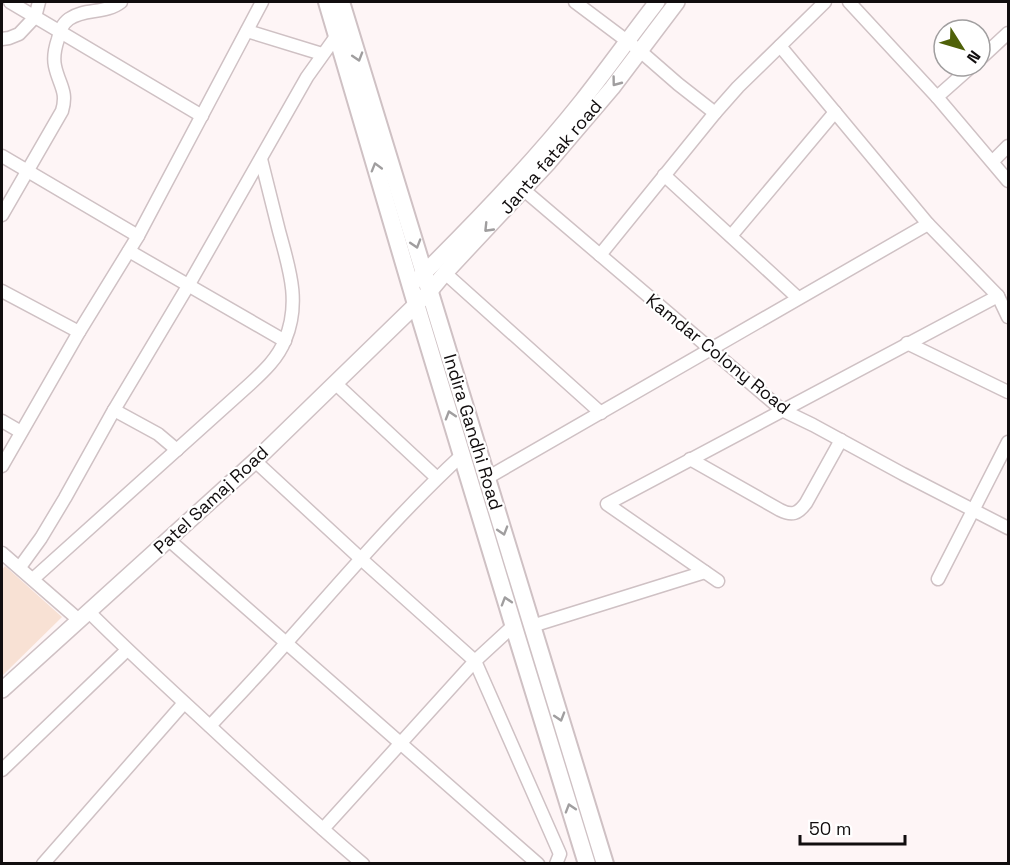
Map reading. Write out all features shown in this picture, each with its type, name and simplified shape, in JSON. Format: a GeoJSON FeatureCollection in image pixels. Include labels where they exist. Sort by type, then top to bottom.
{"type":"FeatureCollection","features":[{"type":"Feature","properties":{"kind":"main road","name":"Indira Gandhi Road"},"geometry":{"type":"LineString","coordinates":[[327,2],[342,29],[425,273],[605,864]]}},
{"type":"Feature","properties":{"kind":"main road","name":"Indira Gandhi Road"},"geometry":{"type":"LineString","coordinates":[[341,2],[342,29],[416,304],[587,864]]}},
{"type":"Feature","properties":{"kind":"street"},"geometry":{"type":"LineString","coordinates":[[10,2],[202,116]]}},
{"type":"Feature","properties":{"kind":"street"},"geometry":{"type":"LineString","coordinates":[[2,39],[19,34],[35,17],[39,2]]}},
{"type":"Feature","properties":{"kind":"street"},"geometry":{"type":"LineString","coordinates":[[2,215],[65,102],[65,95],[55,66],[54,53],[60,31],[71,18],[80,14],[105,10],[121,2]]}},
{"type":"Feature","properties":{"kind":"street"},"geometry":{"type":"LineString","coordinates":[[2,466],[79,332],[138,236],[262,2]]}},
{"type":"Feature","properties":{"kind":"street"},"geometry":{"type":"LineString","coordinates":[[575,2],[715,113]]}},
{"type":"Feature","properties":{"kind":"street"},"geometry":{"type":"LineString","coordinates":[[633,46],[657,2]]}},
{"type":"Feature","properties":{"kind":"street","name":"Janta fatak road"},"geometry":{"type":"LineString","coordinates":[[416,304],[430,291],[519,185],[612,87],[633,46],[676,2]]}},
{"type":"Feature","properties":{"kind":"street"},"geometry":{"type":"LineString","coordinates":[[600,255],[738,87],[825,2]]}},
{"type":"Feature","properties":{"kind":"street"},"geometry":{"type":"LineString","coordinates":[[849,2],[937,97],[1008,181]]}},
{"type":"Feature","properties":{"kind":"street"},"geometry":{"type":"LineString","coordinates":[[342,29],[307,76],[41,538],[8,561],[127,650],[363,864]]}},
{"type":"Feature","properties":{"kind":"street"},"geometry":{"type":"LineString","coordinates":[[247,30],[322,54]]}},
{"type":"Feature","properties":{"kind":"street"},"geometry":{"type":"LineString","coordinates":[[992,48],[1008,33]]}},
{"type":"Feature","properties":{"kind":"street"},"geometry":{"type":"LineString","coordinates":[[780,46],[928,224],[998,296],[1008,317]]}},
{"type":"Feature","properties":{"kind":"street"},"geometry":{"type":"LineString","coordinates":[[937,97],[958,78]]}},
{"type":"Feature","properties":{"kind":"street"},"geometry":{"type":"LineString","coordinates":[[731,236],[835,112]]}},
{"type":"Feature","properties":{"kind":"street"},"geometry":{"type":"LineString","coordinates":[[993,161],[1008,146]]}},
{"type":"Feature","properties":{"kind":"street"},"geometry":{"type":"LineString","coordinates":[[2,156],[138,236]]}},
{"type":"Feature","properties":{"kind":"street"},"geometry":{"type":"LineString","coordinates":[[33,579],[177,450],[268,366],[278,354],[285,341],[291,320],[292,280],[261,159]]}},
{"type":"Feature","properties":{"kind":"street"},"geometry":{"type":"LineString","coordinates":[[664,175],[798,298]]}},
{"type":"Feature","properties":{"kind":"street"},"geometry":{"type":"LineString","coordinates":[[411,286],[519,185]]}},
{"type":"Feature","properties":{"kind":"street","name":"Kamdar Colony Road"},"geometry":{"type":"LineString","coordinates":[[519,185],[782,410],[1008,528]]}},
{"type":"Feature","properties":{"kind":"street"},"geometry":{"type":"LineString","coordinates":[[487,478],[928,224]]}},
{"type":"Feature","properties":{"kind":"street"},"geometry":{"type":"LineString","coordinates":[[129,251],[285,341]]}},
{"type":"Feature","properties":{"kind":"street"},"geometry":{"type":"LineString","coordinates":[[445,273],[601,413]]}},
{"type":"Feature","properties":{"kind":"street"},"geometry":{"type":"LineString","coordinates":[[2,291],[79,332]]}},
{"type":"Feature","properties":{"kind":"street"},"geometry":{"type":"LineString","coordinates":[[718,581],[607,504],[998,296]]}},
{"type":"Feature","properties":{"kind":"street","name":"Patel Samaj Road"},"geometry":{"type":"LineString","coordinates":[[2,690],[255,461],[416,304]]}},
{"type":"Feature","properties":{"kind":"street"},"geometry":{"type":"LineString","coordinates":[[907,343],[1008,392]]}},
{"type":"Feature","properties":{"kind":"street"},"geometry":{"type":"LineString","coordinates":[[336,384],[437,478]]}},
{"type":"Feature","properties":{"kind":"street"},"geometry":{"type":"LineString","coordinates":[[114,410],[158,434],[177,450]]}},
{"type":"Feature","properties":{"kind":"street"},"geometry":{"type":"LineString","coordinates":[[2,421],[21,432]]}},
{"type":"Feature","properties":{"kind":"street"},"geometry":{"type":"LineString","coordinates":[[690,459],[780,510],[793,514],[802,509],[806,503],[841,440]]}},
{"type":"Feature","properties":{"kind":"street"},"geometry":{"type":"LineString","coordinates":[[939,579],[1008,442]]}},
{"type":"Feature","properties":{"kind":"street"},"geometry":{"type":"LineString","coordinates":[[210,726],[360,558],[462,455]]}},
{"type":"Feature","properties":{"kind":"street"},"geometry":{"type":"LineString","coordinates":[[255,461],[476,661],[560,854],[556,864]]}},
{"type":"Feature","properties":{"kind":"street"},"geometry":{"type":"LineString","coordinates":[[169,540],[538,864]]}},
{"type":"Feature","properties":{"kind":"street"},"geometry":{"type":"LineString","coordinates":[[532,626],[705,572]]}},
{"type":"Feature","properties":{"kind":"street"},"geometry":{"type":"LineString","coordinates":[[323,829],[476,661],[513,626]]}},
{"type":"Feature","properties":{"kind":"street"},"geometry":{"type":"LineString","coordinates":[[2,770],[127,650]]}},
{"type":"Feature","properties":{"kind":"street"},"geometry":{"type":"LineString","coordinates":[[43,864],[184,703]]}},
{"type":"Feature","properties":{"kind":"shaded area"},"geometry":{"type":"Polygon","coordinates":[[[5,566],[62,617],[2,676],[2,570],[5,566]]]}}]}
